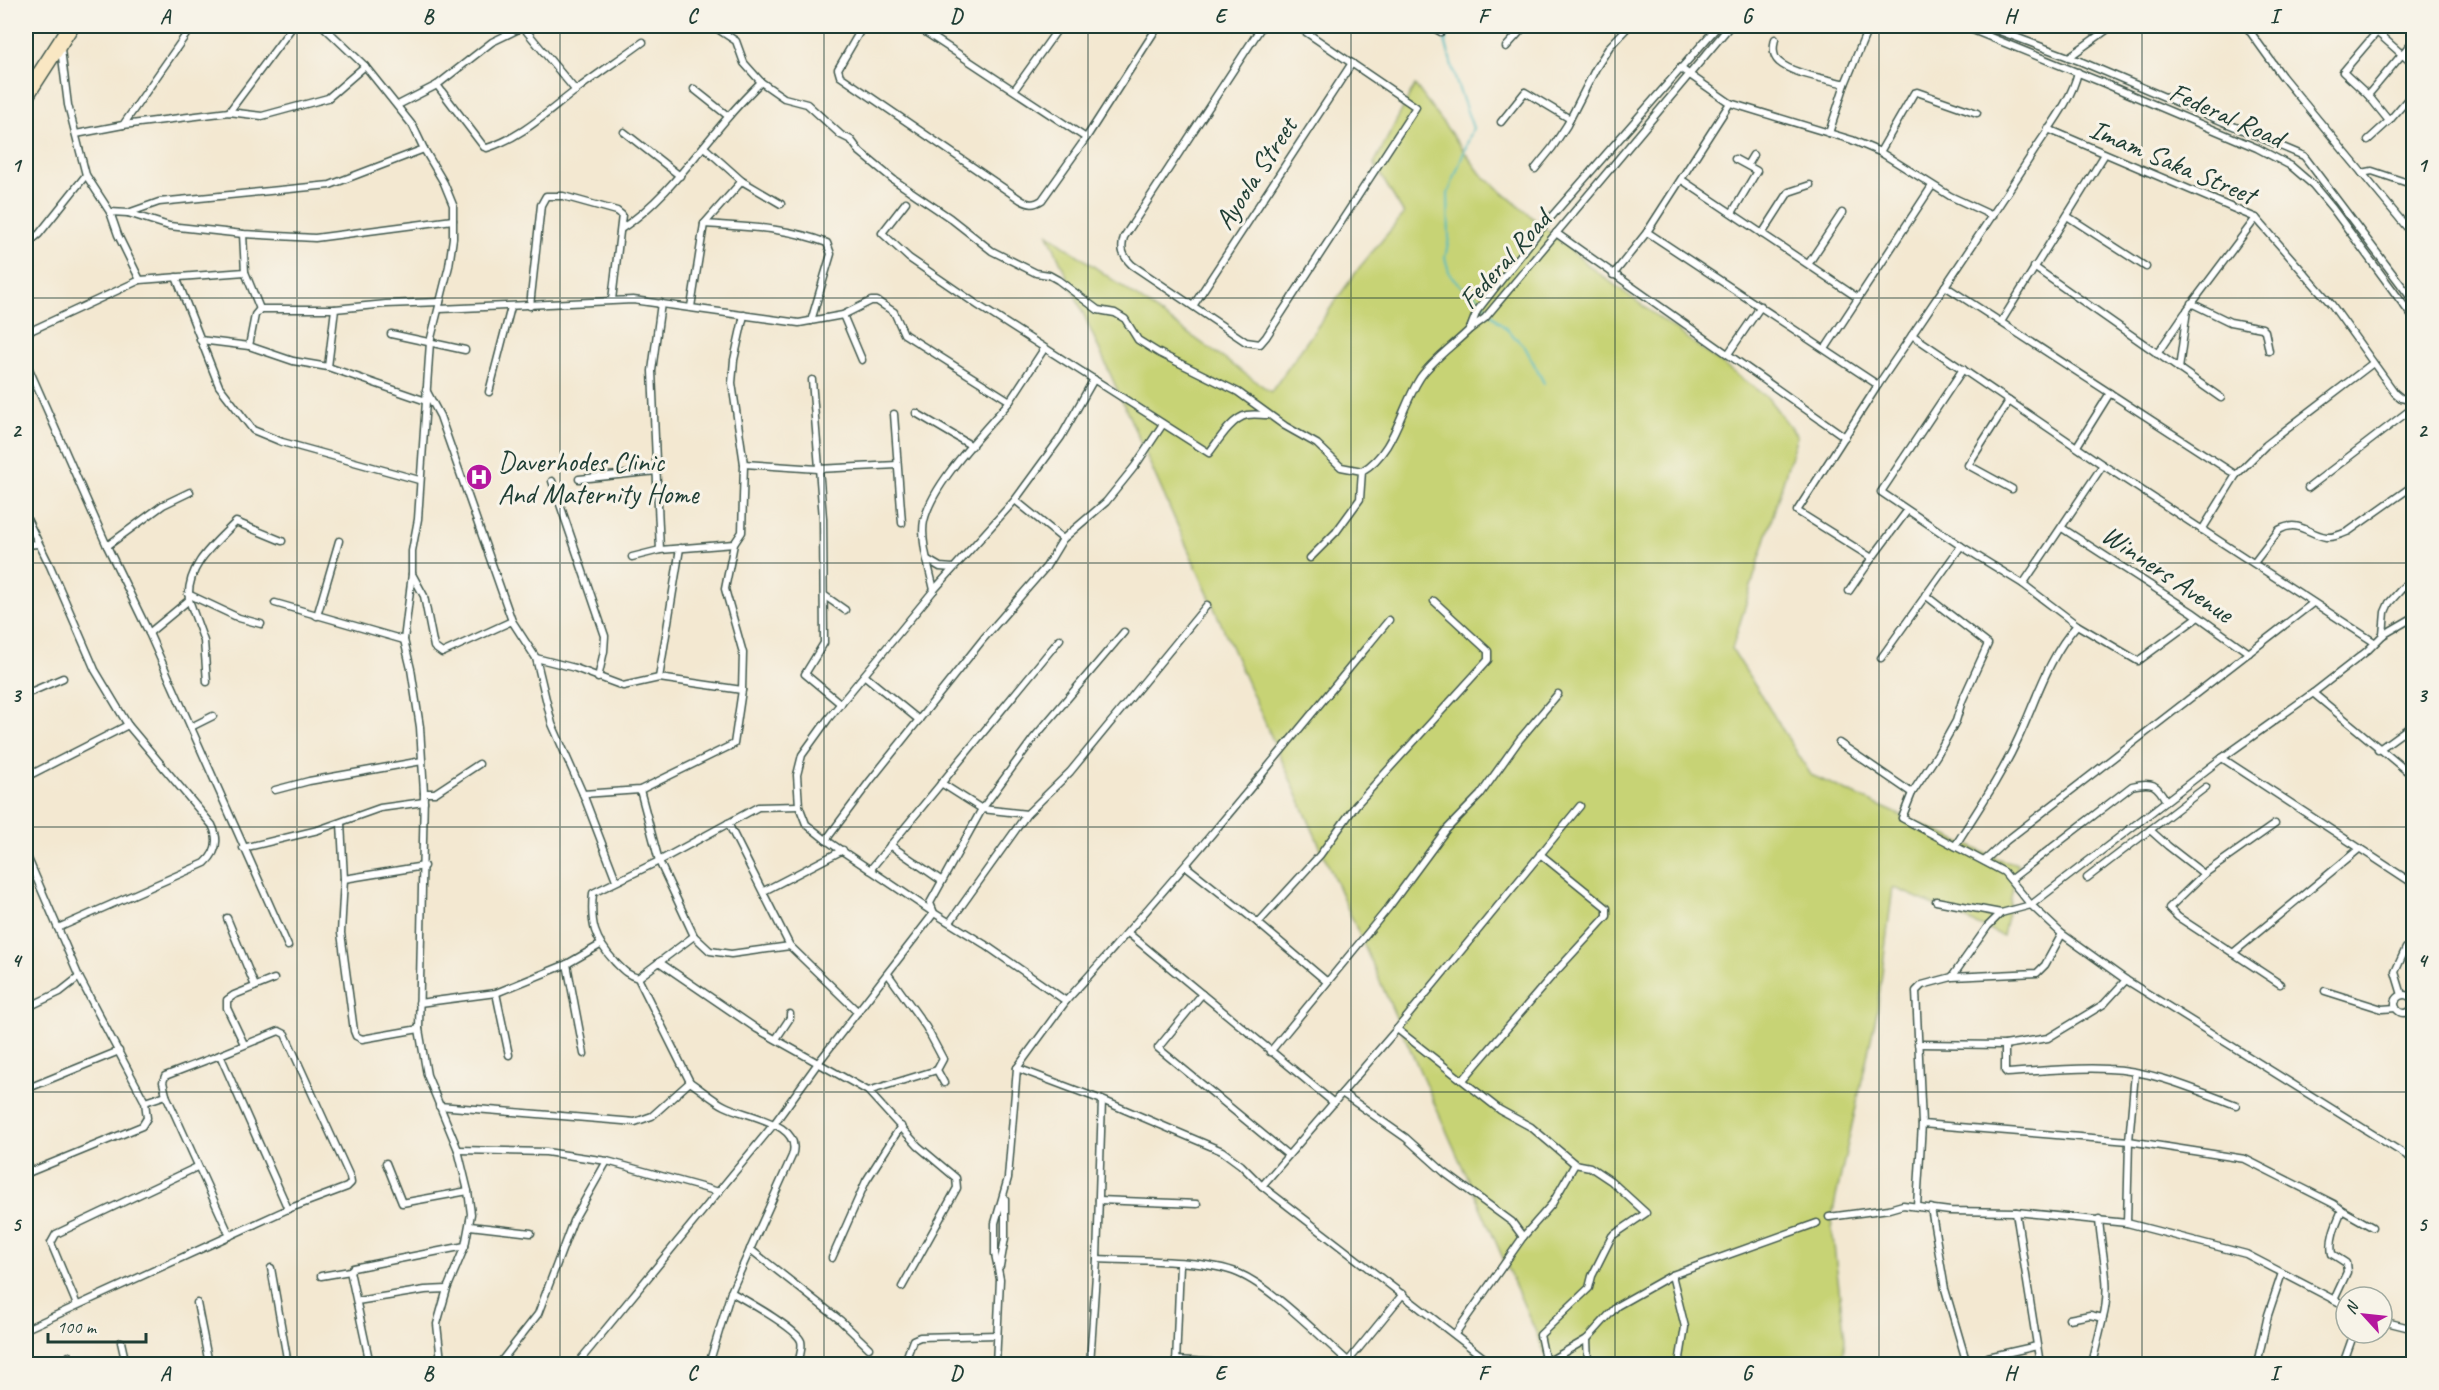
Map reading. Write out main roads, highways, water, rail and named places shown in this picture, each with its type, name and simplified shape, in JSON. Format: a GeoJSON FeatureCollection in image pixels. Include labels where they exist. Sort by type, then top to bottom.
{"type":"FeatureCollection","features":[{"type":"Feature","properties":{"kind":"main road"},"geometry":{"type":"LineString","coordinates":[[26,89],[67,26]]}},
{"type":"Feature","properties":{"kind":"main road"},"geometry":{"type":"LineString","coordinates":[[26,102],[75,26]]}},
{"type":"Feature","properties":{"kind":"main road"},"geometry":{"type":"LineString","coordinates":[[429,1365],[442,1363]]}},
{"type":"Feature","properties":{"kind":"waterway"},"geometry":{"type":"LineString","coordinates":[[1460,26],[1451,31],[1445,40],[1456,81],[1473,128],[1448,194],[1449,238],[1445,258],[1450,275],[1462,287],[1478,297],[1496,319],[1525,347],[1544,383]]}},
{"type":"Feature","properties":{"kind":"place","name":"Daverhodes Clinic And Maternity Home"},"geometry":{"type":"Point","coordinates":[479,477]}}]}
